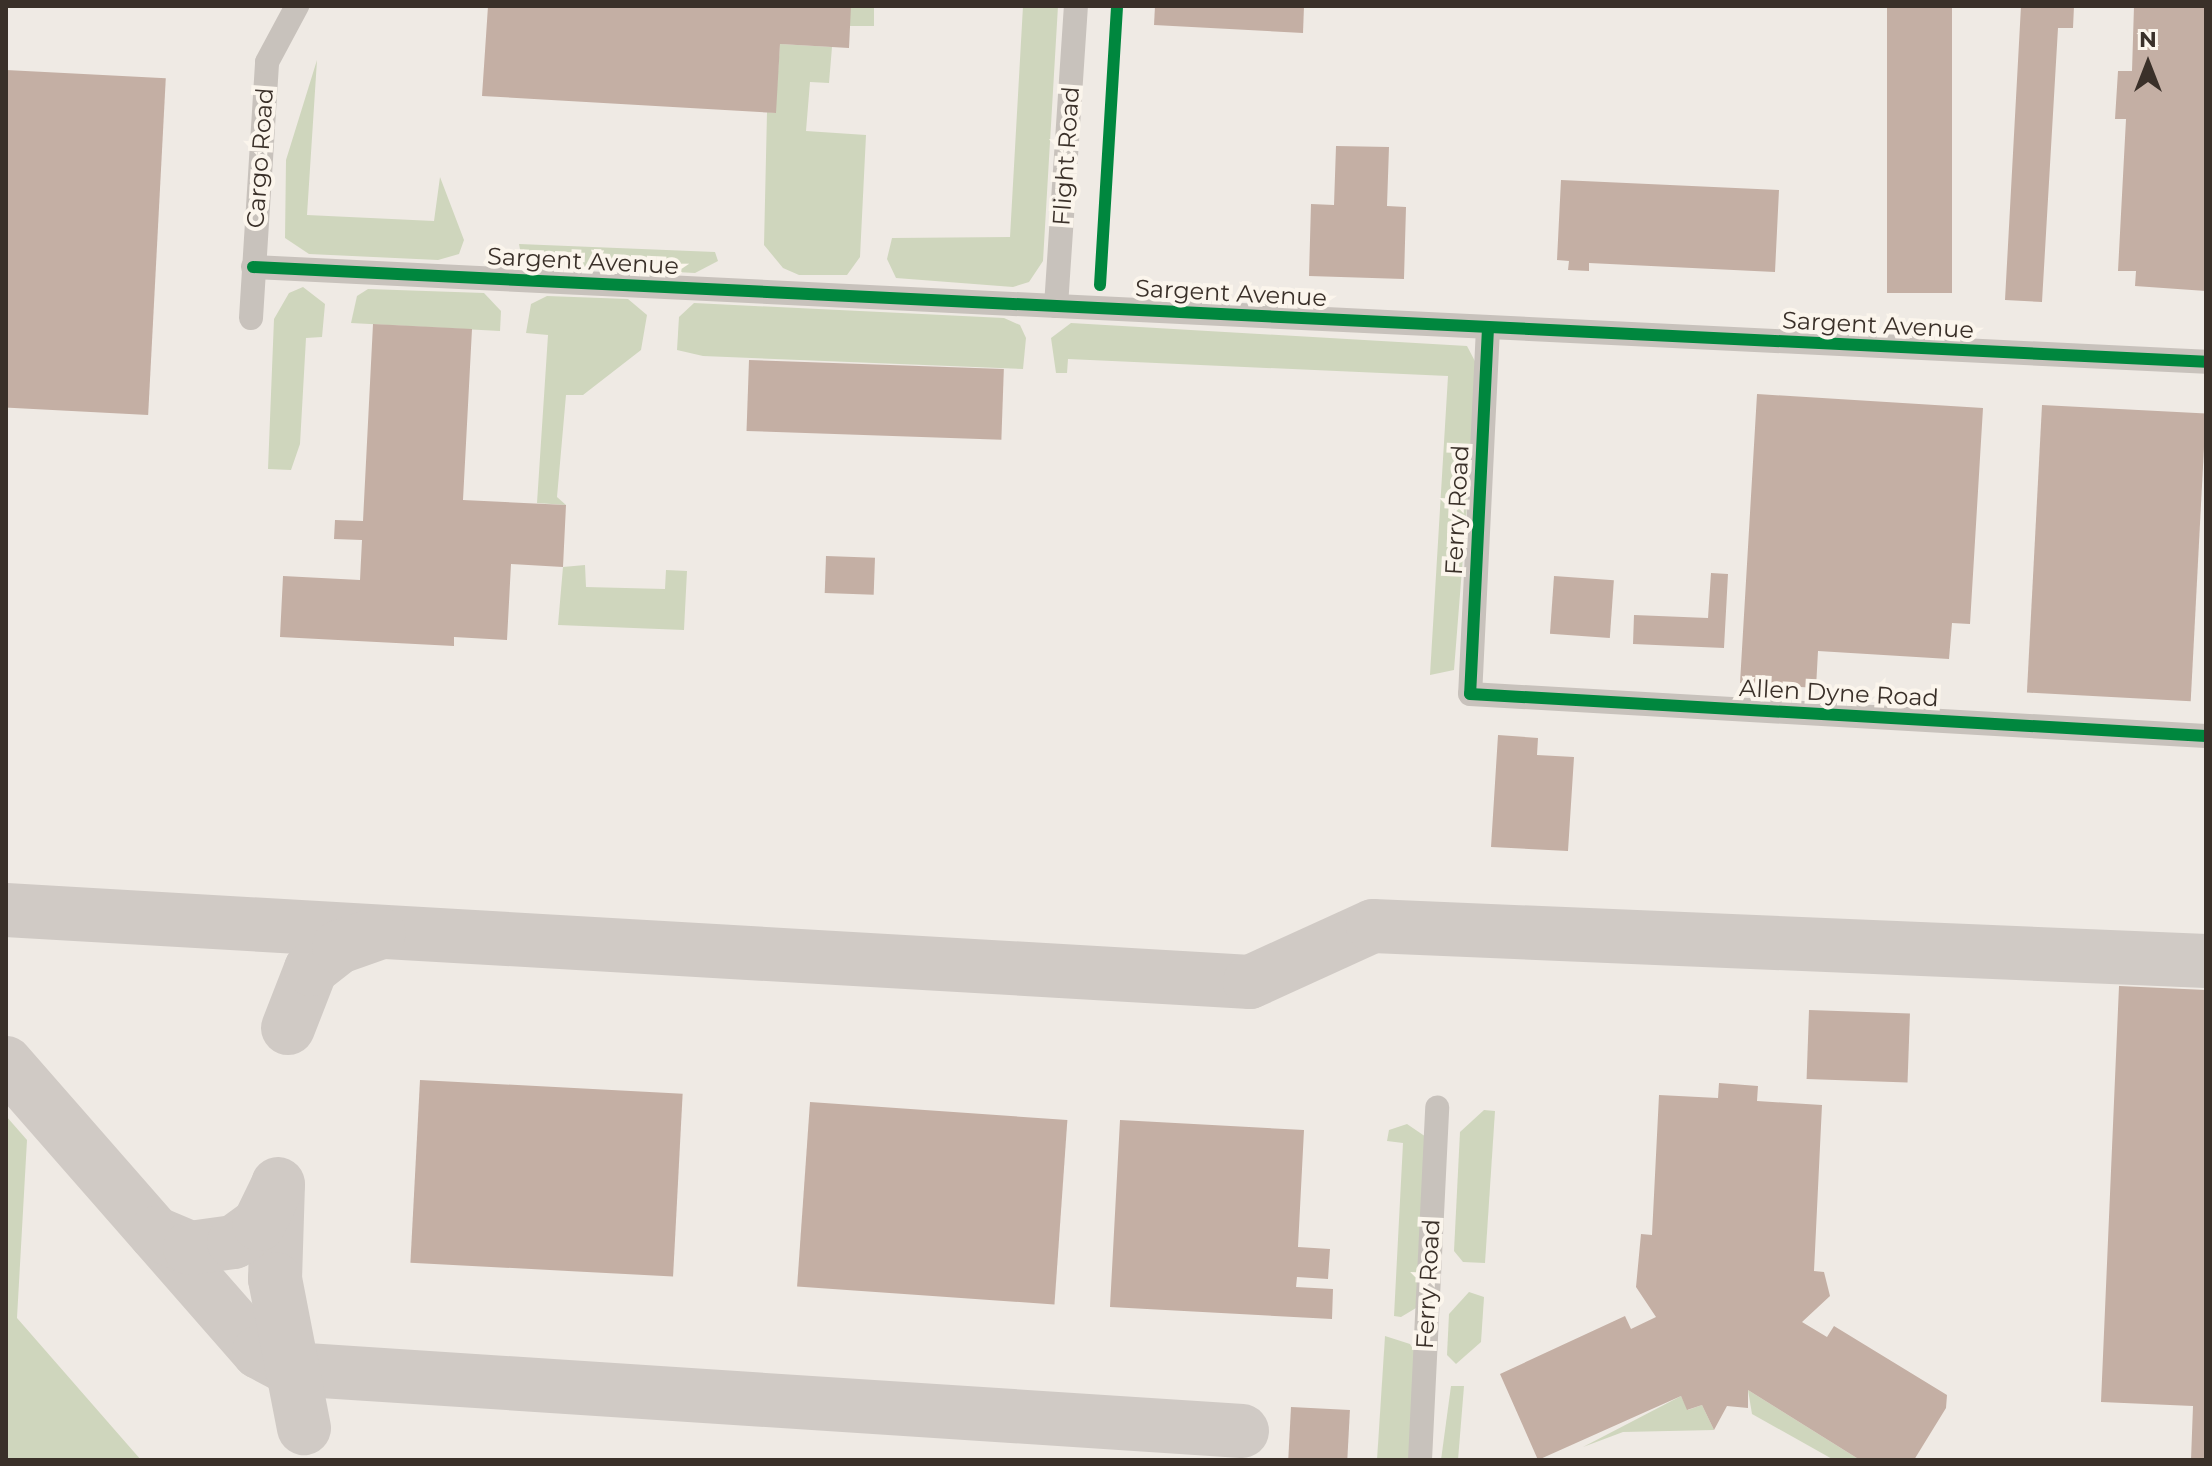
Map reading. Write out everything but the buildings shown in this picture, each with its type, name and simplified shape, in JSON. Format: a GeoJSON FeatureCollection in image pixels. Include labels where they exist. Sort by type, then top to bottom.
{"type":"FeatureCollection","features":[{"type":"Feature","properties":{"kind":"street","name":"Cargo Road"},"geometry":{"type":"LineString","coordinates":[[251,318],[267,62],[297,6]]}},
{"type":"Feature","properties":{"kind":"street","name":"Flight Road"},"geometry":{"type":"LineString","coordinates":[[1056,306],[1076,6]]}},
{"type":"Feature","properties":{"kind":"street","name":"Sargent Avenue"},"geometry":{"type":"LineString","coordinates":[[253,267],[2206,362]]}},
{"type":"Feature","properties":{"kind":"street","name":"Ferry Road"},"geometry":{"type":"LineString","coordinates":[[1470,694],[1488,328]]}},
{"type":"Feature","properties":{"kind":"street","name":"Allen Dyne Road"},"geometry":{"type":"LineString","coordinates":[[1470,694],[2206,736]]}},
{"type":"Feature","properties":{"kind":"street","name":"Ferry Road"},"geometry":{"type":"LineString","coordinates":[[1420,1460],[1437,1107]]}},
{"type":"Feature","properties":{"kind":"green space"},"geometry":{"type":"Polygon","coordinates":[[[850,6],[874,6],[874,26],[850,26],[850,6]]]}},
{"type":"Feature","properties":{"kind":"green space"},"geometry":{"type":"Polygon","coordinates":[[[1023,6],[1058,6],[1043,261],[1029,282],[1013,287],[896,278],[887,259],[892,238],[1010,237],[1023,6]]]}},
{"type":"Feature","properties":{"kind":"green space"},"geometry":{"type":"Polygon","coordinates":[[[780,44],[832,47],[829,83],[810,82],[806,131],[866,135],[860,257],[847,275],[799,275],[783,268],[764,245],[767,112],[775,113],[780,44]]]}},
{"type":"Feature","properties":{"kind":"green space"},"geometry":{"type":"Polygon","coordinates":[[[317,60],[307,215],[434,221],[440,177],[464,240],[459,254],[438,260],[309,254],[285,238],[286,160],[317,60]]]}},
{"type":"Feature","properties":{"kind":"green space"},"geometry":{"type":"Polygon","coordinates":[[[519,244],[715,252],[718,261],[695,273],[547,265],[521,255],[519,244]]]}},
{"type":"Feature","properties":{"kind":"green space"},"geometry":{"type":"Polygon","coordinates":[[[303,287],[325,304],[322,337],[306,338],[300,444],[291,470],[268,469],[274,319],[289,293],[303,287]]]}},
{"type":"Feature","properties":{"kind":"green space"},"geometry":{"type":"Polygon","coordinates":[[[368,289],[484,293],[501,311],[500,331],[351,323],[357,296],[368,289]]]}},
{"type":"Feature","properties":{"kind":"green space"},"geometry":{"type":"Polygon","coordinates":[[[547,296],[628,299],[647,315],[641,350],[583,395],[566,395],[557,497],[566,505],[537,503],[548,335],[526,333],[531,304],[547,296]]]}},
{"type":"Feature","properties":{"kind":"green space"},"geometry":{"type":"Polygon","coordinates":[[[694,303],[1004,318],[1020,325],[1026,338],[1023,369],[703,356],[677,350],[679,317],[694,303]]]}},
{"type":"Feature","properties":{"kind":"green space"},"geometry":{"type":"Polygon","coordinates":[[[1071,323],[1467,346],[1478,367],[1454,670],[1430,675],[1448,376],[1068,359],[1067,373],[1056,373],[1051,338],[1071,323]]]}},
{"type":"Feature","properties":{"kind":"green space"},"geometry":{"type":"Polygon","coordinates":[[[585,565],[586,587],[665,589],[666,570],[687,571],[684,630],[558,625],[563,567],[585,565]]]}},
{"type":"Feature","properties":{"kind":"green space"},"geometry":{"type":"Polygon","coordinates":[[[1484,1110],[1495,1111],[1485,1263],[1463,1262],[1454,1251],[1460,1132],[1484,1110]]]}},
{"type":"Feature","properties":{"kind":"green space"},"geometry":{"type":"Polygon","coordinates":[[[6,1116],[27,1140],[17,1318],[141,1460],[6,1460],[6,1116]]]}},
{"type":"Feature","properties":{"kind":"green space"},"geometry":{"type":"Polygon","coordinates":[[[1407,1124],[1429,1139],[1416,1308],[1401,1317],[1394,1316],[1403,1143],[1387,1141],[1389,1130],[1407,1124]]]}},
{"type":"Feature","properties":{"kind":"green space"},"geometry":{"type":"Polygon","coordinates":[[[1469,1292],[1484,1297],[1481,1342],[1456,1364],[1447,1355],[1449,1314],[1469,1292]]]}},
{"type":"Feature","properties":{"kind":"green space"},"geometry":{"type":"Polygon","coordinates":[[[1385,1336],[1410,1344],[1417,1356],[1410,1460],[1377,1460],[1385,1336]]]}},
{"type":"Feature","properties":{"kind":"green space"},"geometry":{"type":"Polygon","coordinates":[[[1451,1386],[1464,1386],[1458,1460],[1441,1460],[1451,1386]]]}},
{"type":"Feature","properties":{"kind":"green space"},"geometry":{"type":"Polygon","coordinates":[[[1748,1390],[1860,1460],[1834,1460],[1752,1414],[1748,1390]]]}},
{"type":"Feature","properties":{"kind":"green space"},"geometry":{"type":"Polygon","coordinates":[[[1681,1396],[1688,1410],[1702,1405],[1714,1430],[1623,1432],[1583,1447],[1681,1396]]]}},
{"type":"Feature","properties":{"kind":"taxiway"},"geometry":{"type":"LineString","coordinates":[[6,910],[1250,982],[1373,926],[2206,961]]}},
{"type":"Feature","properties":{"kind":"taxiway"},"geometry":{"type":"LineString","coordinates":[[288,1028],[311,969],[339,947],[379,933]]}},
{"type":"Feature","properties":{"kind":"taxiway"},"geometry":{"type":"LineString","coordinates":[[6,1063],[259,1352],[291,1369],[1242,1431]]}},
{"type":"Feature","properties":{"kind":"taxiway"},"geometry":{"type":"LineString","coordinates":[[278,1184],[275,1279],[304,1428]]}},
{"type":"Feature","properties":{"kind":"taxiway"},"geometry":{"type":"LineString","coordinates":[[155,1233],[190,1248],[234,1242],[259,1224],[278,1185]]}},
{"type":"Feature","properties":{"kind":"cycle path"},"geometry":{"type":"LineString","coordinates":[[1100,285],[1117,6]]}},
{"type":"Feature","properties":{"kind":"cycle path"},"geometry":{"type":"LineString","coordinates":[[253,267],[2206,362]]}},
{"type":"Feature","properties":{"kind":"cycle path"},"geometry":{"type":"LineString","coordinates":[[1488,328],[1470,694],[2206,736]]}}]}
